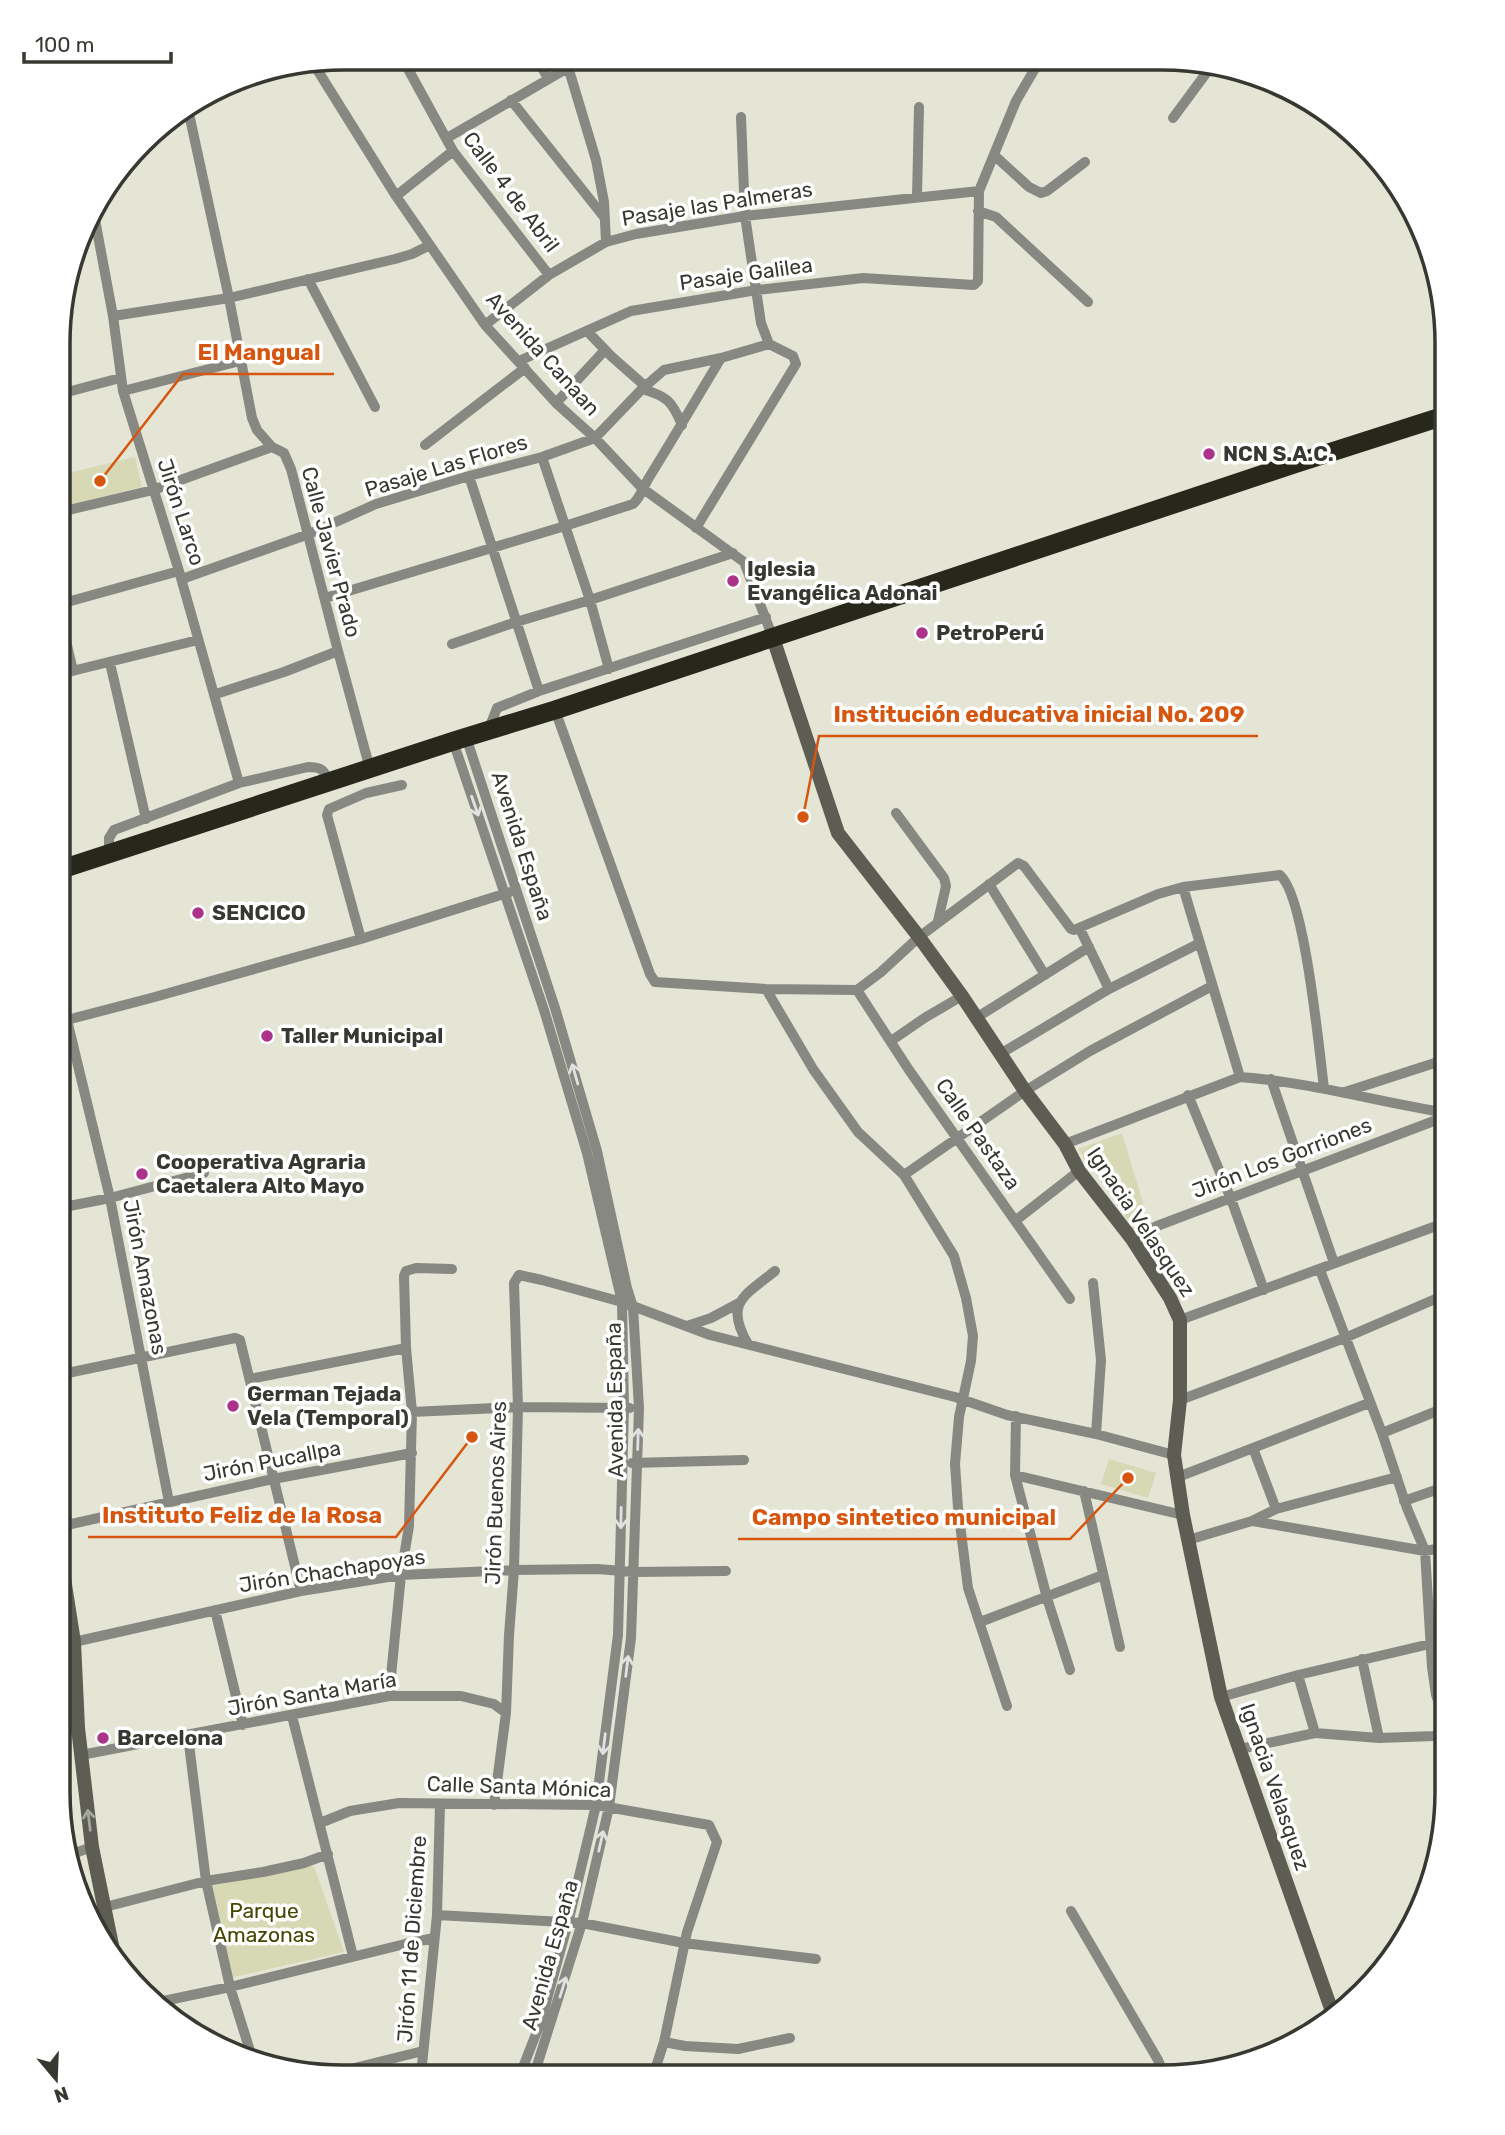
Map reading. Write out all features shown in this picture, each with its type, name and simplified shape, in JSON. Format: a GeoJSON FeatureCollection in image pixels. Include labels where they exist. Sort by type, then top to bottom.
{"type":"FeatureCollection","features":[{"type":"Feature","properties":{"kind":"highway"},"geometry":{"type":"LineString","coordinates":[[70,866],[555,710],[1435,419]]}},
{"type":"Feature","properties":{"kind":"main road","name":"Ignacia Velasquez"},"geometry":{"type":"LineString","coordinates":[[773,638],[838,833],[962,996],[1025,1091],[1065,1144],[1079,1171],[1132,1239],[1170,1298],[1180,1320],[1180,1400],[1174,1455],[1183,1516],[1221,1697],[1330,2007]]}},
{"type":"Feature","properties":{"kind":"main road"},"geometry":{"type":"LineString","coordinates":[[70,1616],[74,1642],[78,1728],[92,1847],[110,1933]]}},
{"type":"Feature","properties":{"kind":"street","name":"Calle 4 de Abril"},"geometry":{"type":"LineString","coordinates":[[409,70],[453,151],[549,275]]}},
{"type":"Feature","properties":{"kind":"street"},"geometry":{"type":"LineString","coordinates":[[543,70],[548,79]]}},
{"type":"Feature","properties":{"kind":"street"},"geometry":{"type":"LineString","coordinates":[[447,138],[564,70]]}},
{"type":"Feature","properties":{"kind":"street"},"geometry":{"type":"LineString","coordinates":[[567,70],[571,73],[596,160],[604,202],[606,242]]}},
{"type":"Feature","properties":{"kind":"street"},"geometry":{"type":"LineString","coordinates":[[1034,70],[1016,101],[979,191],[978,211],[996,217],[1088,302]]}},
{"type":"Feature","properties":{"kind":"street","name":"Avenida Canaan"},"geometry":{"type":"LineString","coordinates":[[318,71],[396,196],[485,325],[556,403],[595,438],[642,488],[744,562],[773,638]]}},
{"type":"Feature","properties":{"kind":"street"},"geometry":{"type":"LineString","coordinates":[[1173,118],[1206,73]]}},
{"type":"Feature","properties":{"kind":"street"},"geometry":{"type":"LineString","coordinates":[[511,100],[604,217]]}},
{"type":"Feature","properties":{"kind":"street"},"geometry":{"type":"LineString","coordinates":[[917,197],[919,107]]}},
{"type":"Feature","properties":{"kind":"street","name":"Calle Javier Prado"},"geometry":{"type":"LineString","coordinates":[[190,117],[252,418],[257,430],[272,447],[284,453],[291,469],[338,651],[365,770],[366,793]]}},
{"type":"Feature","properties":{"kind":"street"},"geometry":{"type":"LineString","coordinates":[[696,528],[793,370],[796,359],[769,344],[761,323],[746,216],[741,117]]}},
{"type":"Feature","properties":{"kind":"street"},"geometry":{"type":"LineString","coordinates":[[396,196],[453,151]]}},
{"type":"Feature","properties":{"kind":"street"},"geometry":{"type":"LineString","coordinates":[[994,155],[1029,187],[1041,193],[1085,162]]}},
{"type":"Feature","properties":{"kind":"street","name":"Pasaje las Palmeras"},"geometry":{"type":"LineString","coordinates":[[485,325],[549,275],[606,242],[636,234],[746,216],[979,191]]}},
{"type":"Feature","properties":{"kind":"street","name":"Pasaje Galilea"},"geometry":{"type":"LineString","coordinates":[[425,445],[522,365],[610,319],[631,311],[757,290],[863,278],[971,286],[978,281],[978,211]]}},
{"type":"Feature","properties":{"kind":"street","name":"Jirón Larco"},"geometry":{"type":"LineString","coordinates":[[96,226],[113,316],[123,391],[181,575],[239,783]]}},
{"type":"Feature","properties":{"kind":"street"},"geometry":{"type":"LineString","coordinates":[[113,316],[229,298],[395,259],[430,245]]}},
{"type":"Feature","properties":{"kind":"street"},"geometry":{"type":"LineString","coordinates":[[308,279],[376,407]]}},
{"type":"Feature","properties":{"kind":"street"},"geometry":{"type":"LineString","coordinates":[[587,331],[643,388],[667,398],[676,409],[682,425]]}},
{"type":"Feature","properties":{"kind":"street"},"geometry":{"type":"LineString","coordinates":[[595,438],[664,370],[769,344]]}},
{"type":"Feature","properties":{"kind":"street"},"geometry":{"type":"LineString","coordinates":[[556,403],[605,350]]}},
{"type":"Feature","properties":{"kind":"street"},"geometry":{"type":"LineString","coordinates":[[325,598],[633,503],[721,358]]}},
{"type":"Feature","properties":{"kind":"street"},"geometry":{"type":"LineString","coordinates":[[123,391],[240,361]]}},
{"type":"Feature","properties":{"kind":"street"},"geometry":{"type":"LineString","coordinates":[[70,392],[120,379]]}},
{"type":"Feature","properties":{"kind":"street","name":"Pasaje Las Flores"},"geometry":{"type":"LineString","coordinates":[[70,602],[181,575],[309,534],[376,504],[542,457],[595,438]]}},
{"type":"Feature","properties":{"kind":"street"},"geometry":{"type":"LineString","coordinates":[[70,510],[153,490],[272,447]]}},
{"type":"Feature","properties":{"kind":"street"},"geometry":{"type":"LineString","coordinates":[[542,457],[590,600],[609,669]]}},
{"type":"Feature","properties":{"kind":"street"},"geometry":{"type":"LineString","coordinates":[[469,476],[539,691]]}},
{"type":"Feature","properties":{"kind":"street"},"geometry":{"type":"LineString","coordinates":[[452,644],[733,554]]}},
{"type":"Feature","properties":{"kind":"street"},"geometry":{"type":"LineString","coordinates":[[488,731],[497,708],[539,691],[766,617]]}},
{"type":"Feature","properties":{"kind":"street"},"geometry":{"type":"LineString","coordinates":[[70,672],[198,640]]}},
{"type":"Feature","properties":{"kind":"street"},"geometry":{"type":"LineString","coordinates":[[216,694],[338,651]]}},
{"type":"Feature","properties":{"kind":"street"},"geometry":{"type":"LineString","coordinates":[[70,658],[73,671]]}},
{"type":"Feature","properties":{"kind":"street"},"geometry":{"type":"LineString","coordinates":[[110,663],[146,819]]}},
{"type":"Feature","properties":{"kind":"street"},"geometry":{"type":"LineString","coordinates":[[555,710],[653,981],[766,989],[857,990],[939,921],[1011,867],[1021,863],[1071,929],[1080,929],[1158,894],[1183,887],[1280,875],[1287,883],[1302,936],[1313,991],[1324,1088]]}},
{"type":"Feature","properties":{"kind":"street","name":"Avenida España"},"geometry":{"type":"LineString","coordinates":[[460,739],[516,890],[555,1008],[597,1151],[627,1305],[639,1408],[631,1638],[609,1807],[582,1923],[543,2031],[526,2065]]}},
{"type":"Feature","properties":{"kind":"street","name":"Avenida España"},"geometry":{"type":"LineString","coordinates":[[460,739],[505,894],[544,1010],[587,1153],[627,1305],[618,1635],[596,1805],[536,2065]]}},
{"type":"Feature","properties":{"kind":"street"},"geometry":{"type":"LineString","coordinates":[[109,854],[111,832],[239,783],[308,767],[323,769],[328,782]]}},
{"type":"Feature","properties":{"kind":"street"},"geometry":{"type":"LineString","coordinates":[[361,939],[327,815],[329,809],[366,793],[402,785]]}},
{"type":"Feature","properties":{"kind":"street"},"geometry":{"type":"LineString","coordinates":[[895,813],[944,877],[946,886],[939,921]]}},
{"type":"Feature","properties":{"kind":"street"},"geometry":{"type":"LineString","coordinates":[[989,884],[1045,975]]}},
{"type":"Feature","properties":{"kind":"street"},"geometry":{"type":"LineString","coordinates":[[1183,887],[1240,1077]]}},
{"type":"Feature","properties":{"kind":"street"},"geometry":{"type":"LineString","coordinates":[[70,1019],[361,939],[516,890]]}},
{"type":"Feature","properties":{"kind":"street"},"geometry":{"type":"LineString","coordinates":[[1080,929],[1109,989]]}},
{"type":"Feature","properties":{"kind":"street"},"geometry":{"type":"LineString","coordinates":[[1000,1054],[1109,989],[1200,943]]}},
{"type":"Feature","properties":{"kind":"street"},"geometry":{"type":"LineString","coordinates":[[976,1018],[1089,947]]}},
{"type":"Feature","properties":{"kind":"street"},"geometry":{"type":"LineString","coordinates":[[904,1175],[1025,1091],[1090,1051],[1212,986]]}},
{"type":"Feature","properties":{"kind":"street"},"geometry":{"type":"LineString","coordinates":[[766,989],[813,1069],[858,1132],[904,1175],[954,1256],[973,1336],[971,1361],[959,1418],[955,1464],[968,1588],[1007,1706]]}},
{"type":"Feature","properties":{"kind":"street","name":"Calle Pastaza"},"geometry":{"type":"LineString","coordinates":[[857,990],[1070,1298]]}},
{"type":"Feature","properties":{"kind":"street"},"geometry":{"type":"LineString","coordinates":[[891,1041],[962,996]]}},
{"type":"Feature","properties":{"kind":"street","name":"Jirón Amazonas"},"geometry":{"type":"LineString","coordinates":[[70,1047],[110,1198],[169,1502]]}},
{"type":"Feature","properties":{"kind":"street"},"geometry":{"type":"LineString","coordinates":[[1342,1093],[1435,1063]]}},
{"type":"Feature","properties":{"kind":"street"},"geometry":{"type":"LineString","coordinates":[[1065,1144],[1240,1077],[1324,1088],[1435,1110]]}},
{"type":"Feature","properties":{"kind":"street"},"geometry":{"type":"LineString","coordinates":[[1271,1079],[1334,1264]]}},
{"type":"Feature","properties":{"kind":"street"},"geometry":{"type":"LineString","coordinates":[[1188,1095],[1231,1199],[1264,1290]]}},
{"type":"Feature","properties":{"kind":"street","name":"Jirón Los Gorriones"},"geometry":{"type":"LineString","coordinates":[[1132,1239],[1157,1226],[1302,1171],[1435,1116]]}},
{"type":"Feature","properties":{"kind":"street"},"geometry":{"type":"LineString","coordinates":[[1015,1221],[1079,1171]]}},
{"type":"Feature","properties":{"kind":"street"},"geometry":{"type":"LineString","coordinates":[[70,1206],[204,1173]]}},
{"type":"Feature","properties":{"kind":"street"},"geometry":{"type":"LineString","coordinates":[[1180,1320],[1435,1226]]}},
{"type":"Feature","properties":{"kind":"street"},"geometry":{"type":"LineString","coordinates":[[389,1696],[401,1575],[409,1526],[412,1453],[404,1284],[406,1272],[416,1268],[452,1269]]}},
{"type":"Feature","properties":{"kind":"street"},"geometry":{"type":"LineString","coordinates":[[1320,1270],[1382,1433],[1404,1501],[1425,1551],[1435,1686]]}},
{"type":"Feature","properties":{"kind":"street"},"geometry":{"type":"LineString","coordinates":[[687,1326],[711,1318],[739,1303],[775,1271]]}},
{"type":"Feature","properties":{"kind":"street","name":"Jirón Buenos Aires"},"geometry":{"type":"LineString","coordinates":[[494,1805],[506,1713],[514,1570],[518,1408],[514,1283],[519,1275],[627,1305]]}},
{"type":"Feature","properties":{"kind":"street"},"geometry":{"type":"LineString","coordinates":[[1093,1283],[1101,1360],[1096,1434]]}},
{"type":"Feature","properties":{"kind":"street"},"geometry":{"type":"LineString","coordinates":[[1180,1400],[1347,1338],[1435,1299]]}},
{"type":"Feature","properties":{"kind":"street"},"geometry":{"type":"LineString","coordinates":[[739,1303],[739,1325],[748,1344]]}},
{"type":"Feature","properties":{"kind":"street"},"geometry":{"type":"LineString","coordinates":[[627,1305],[710,1335],[955,1397],[1010,1415],[1174,1455]]}},
{"type":"Feature","properties":{"kind":"street"},"geometry":{"type":"LineString","coordinates":[[70,1373],[238,1338],[301,1591]]}},
{"type":"Feature","properties":{"kind":"street"},"geometry":{"type":"LineString","coordinates":[[250,1379],[406,1348]]}},
{"type":"Feature","properties":{"kind":"street"},"geometry":{"type":"LineString","coordinates":[[1178,1476],[1369,1403]]}},
{"type":"Feature","properties":{"kind":"street"},"geometry":{"type":"LineString","coordinates":[[412,1412],[518,1408],[639,1408]]}},
{"type":"Feature","properties":{"kind":"street"},"geometry":{"type":"LineString","coordinates":[[1382,1433],[1435,1412]]}},
{"type":"Feature","properties":{"kind":"street"},"geometry":{"type":"LineString","coordinates":[[1010,1415],[1015,1475],[1047,1598],[1070,1670]]}},
{"type":"Feature","properties":{"kind":"street"},"geometry":{"type":"LineString","coordinates":[[1253,1448],[1276,1509]]}},
{"type":"Feature","properties":{"kind":"street","name":"Jirón Pucallpa"},"geometry":{"type":"LineString","coordinates":[[70,1524],[273,1479],[412,1453]]}},
{"type":"Feature","properties":{"kind":"street"},"geometry":{"type":"LineString","coordinates":[[622,1461],[637,1464],[744,1460]]}},
{"type":"Feature","properties":{"kind":"street"},"geometry":{"type":"LineString","coordinates":[[1015,1475],[1183,1516]]}},
{"type":"Feature","properties":{"kind":"street"},"geometry":{"type":"LineString","coordinates":[[1188,1540],[1252,1521],[1276,1509],[1397,1477]]}},
{"type":"Feature","properties":{"kind":"street"},"geometry":{"type":"LineString","coordinates":[[1404,1501],[1435,1490]]}},
{"type":"Feature","properties":{"kind":"street"},"geometry":{"type":"LineString","coordinates":[[1084,1491],[1120,1647]]}},
{"type":"Feature","properties":{"kind":"street"},"geometry":{"type":"LineString","coordinates":[[1252,1521],[1425,1551],[1435,1550]]}},
{"type":"Feature","properties":{"kind":"street","name":"Jirón Chachapoyas"},"geometry":{"type":"LineString","coordinates":[[74,1642],[301,1591],[401,1575],[514,1570],[726,1571]]}},
{"type":"Feature","properties":{"kind":"street"},"geometry":{"type":"LineString","coordinates":[[980,1622],[1103,1576]]}},
{"type":"Feature","properties":{"kind":"street"},"geometry":{"type":"LineString","coordinates":[[215,1610],[243,1726]]}},
{"type":"Feature","properties":{"kind":"street"},"geometry":{"type":"LineString","coordinates":[[1221,1697],[1435,1641]]}},
{"type":"Feature","properties":{"kind":"street"},"geometry":{"type":"LineString","coordinates":[[1362,1659],[1379,1738]]}},
{"type":"Feature","properties":{"kind":"street"},"geometry":{"type":"LineString","coordinates":[[1298,1675],[1315,1733]]}},
{"type":"Feature","properties":{"kind":"street","name":"Jirón Santa María"},"geometry":{"type":"LineString","coordinates":[[81,1755],[292,1717],[389,1696],[461,1696],[494,1704],[506,1713]]}},
{"type":"Feature","properties":{"kind":"street"},"geometry":{"type":"LineString","coordinates":[[292,1717],[353,1956]]}},
{"type":"Feature","properties":{"kind":"street"},"geometry":{"type":"LineString","coordinates":[[70,1729],[78,1728]]}},
{"type":"Feature","properties":{"kind":"street"},"geometry":{"type":"LineString","coordinates":[[1240,1749],[1315,1733],[1379,1738],[1435,1736]]}},
{"type":"Feature","properties":{"kind":"street"},"geometry":{"type":"LineString","coordinates":[[188,1736],[206,1881],[230,1987],[249,2048]]}},
{"type":"Feature","properties":{"kind":"street","name":"Calle Santa Mónica"},"geometry":{"type":"LineString","coordinates":[[320,1823],[350,1811],[399,1803],[596,1805],[709,1825],[717,1842],[684,1943]]}},
{"type":"Feature","properties":{"kind":"street","name":"Jirón 11 de Diciembre"},"geometry":{"type":"LineString","coordinates":[[422,2065],[437,1915],[440,1804]]}},
{"type":"Feature","properties":{"kind":"street"},"geometry":{"type":"LineString","coordinates":[[77,1852],[92,1847]]}},
{"type":"Feature","properties":{"kind":"street"},"geometry":{"type":"LineString","coordinates":[[105,1907],[206,1881],[304,1863],[328,1854]]}},
{"type":"Feature","properties":{"kind":"street"},"geometry":{"type":"LineString","coordinates":[[1070,1911],[1160,2065]]}},
{"type":"Feature","properties":{"kind":"street"},"geometry":{"type":"LineString","coordinates":[[437,1915],[582,1923],[684,1943],[816,1959]]}},
{"type":"Feature","properties":{"kind":"street"},"geometry":{"type":"LineString","coordinates":[[167,2000],[434,1938]]}},
{"type":"Feature","properties":{"kind":"street"},"geometry":{"type":"LineString","coordinates":[[657,2065],[664,2042],[684,1943]]}},
{"type":"Feature","properties":{"kind":"street"},"geometry":{"type":"LineString","coordinates":[[664,2042],[738,2049],[790,2038]]}},
{"type":"Feature","properties":{"kind":"street"},"geometry":{"type":"LineString","coordinates":[[366,2065],[423,2051]]}},
{"type":"Feature","properties":{"kind":"green space"},"geometry":{"type":"Polygon","coordinates":[[[135,457],[142,487],[70,505],[70,473],[135,457]]]}},
{"type":"Feature","properties":{"kind":"green space"},"geometry":{"type":"Polygon","coordinates":[[[1122,1133],[1151,1229],[1139,1236],[1078,1149],[1122,1133]]]}},
{"type":"Feature","properties":{"kind":"green space"},"geometry":{"type":"Polygon","coordinates":[[[1157,1238],[1185,1298],[1180,1302],[1147,1242],[1157,1238]]]}},
{"type":"Feature","properties":{"kind":"green space"},"geometry":{"type":"Polygon","coordinates":[[[1109,1459],[1156,1473],[1148,1498],[1101,1484],[1109,1459]]]}},
{"type":"Feature","properties":{"kind":"green space","name":"Parque Amazonas"},"geometry":{"type":"Polygon","coordinates":[[[314,1866],[344,1952],[230,1978],[208,1887],[314,1866]]]}},
{"type":"Feature","properties":{"kind":"place","name":"NCN S.A.C."},"geometry":{"type":"Point","coordinates":[1209,454]}},
{"type":"Feature","properties":{"kind":"place","name":"El Mangual"},"geometry":{"type":"Point","coordinates":[100,481]}},
{"type":"Feature","properties":{"kind":"place","name":"Iglesia Evangélica Adonai"},"geometry":{"type":"Point","coordinates":[733,581]}},
{"type":"Feature","properties":{"kind":"place","name":"PetroPerú"},"geometry":{"type":"Point","coordinates":[922,633]}},
{"type":"Feature","properties":{"kind":"place","name":"Institución educativa inicial No. 209"},"geometry":{"type":"Point","coordinates":[803,817]}},
{"type":"Feature","properties":{"kind":"place","name":"SENCICO"},"geometry":{"type":"Point","coordinates":[198,913]}},
{"type":"Feature","properties":{"kind":"place","name":"Taller Municipal"},"geometry":{"type":"Point","coordinates":[267,1036]}},
{"type":"Feature","properties":{"kind":"place","name":"Cooperativa Agraria Caetalera Alto Mayo"},"geometry":{"type":"Point","coordinates":[142,1174]}},
{"type":"Feature","properties":{"kind":"place","name":"German Tejada Vela (Temporal)"},"geometry":{"type":"Point","coordinates":[233,1406]}},
{"type":"Feature","properties":{"kind":"place","name":"Instituto Feliz de la Rosa"},"geometry":{"type":"Point","coordinates":[472,1437]}},
{"type":"Feature","properties":{"kind":"place","name":"Campo sintetico municipal"},"geometry":{"type":"Point","coordinates":[1128,1478]}},
{"type":"Feature","properties":{"kind":"place","name":"Barcelona"},"geometry":{"type":"Point","coordinates":[103,1738]}}]}
